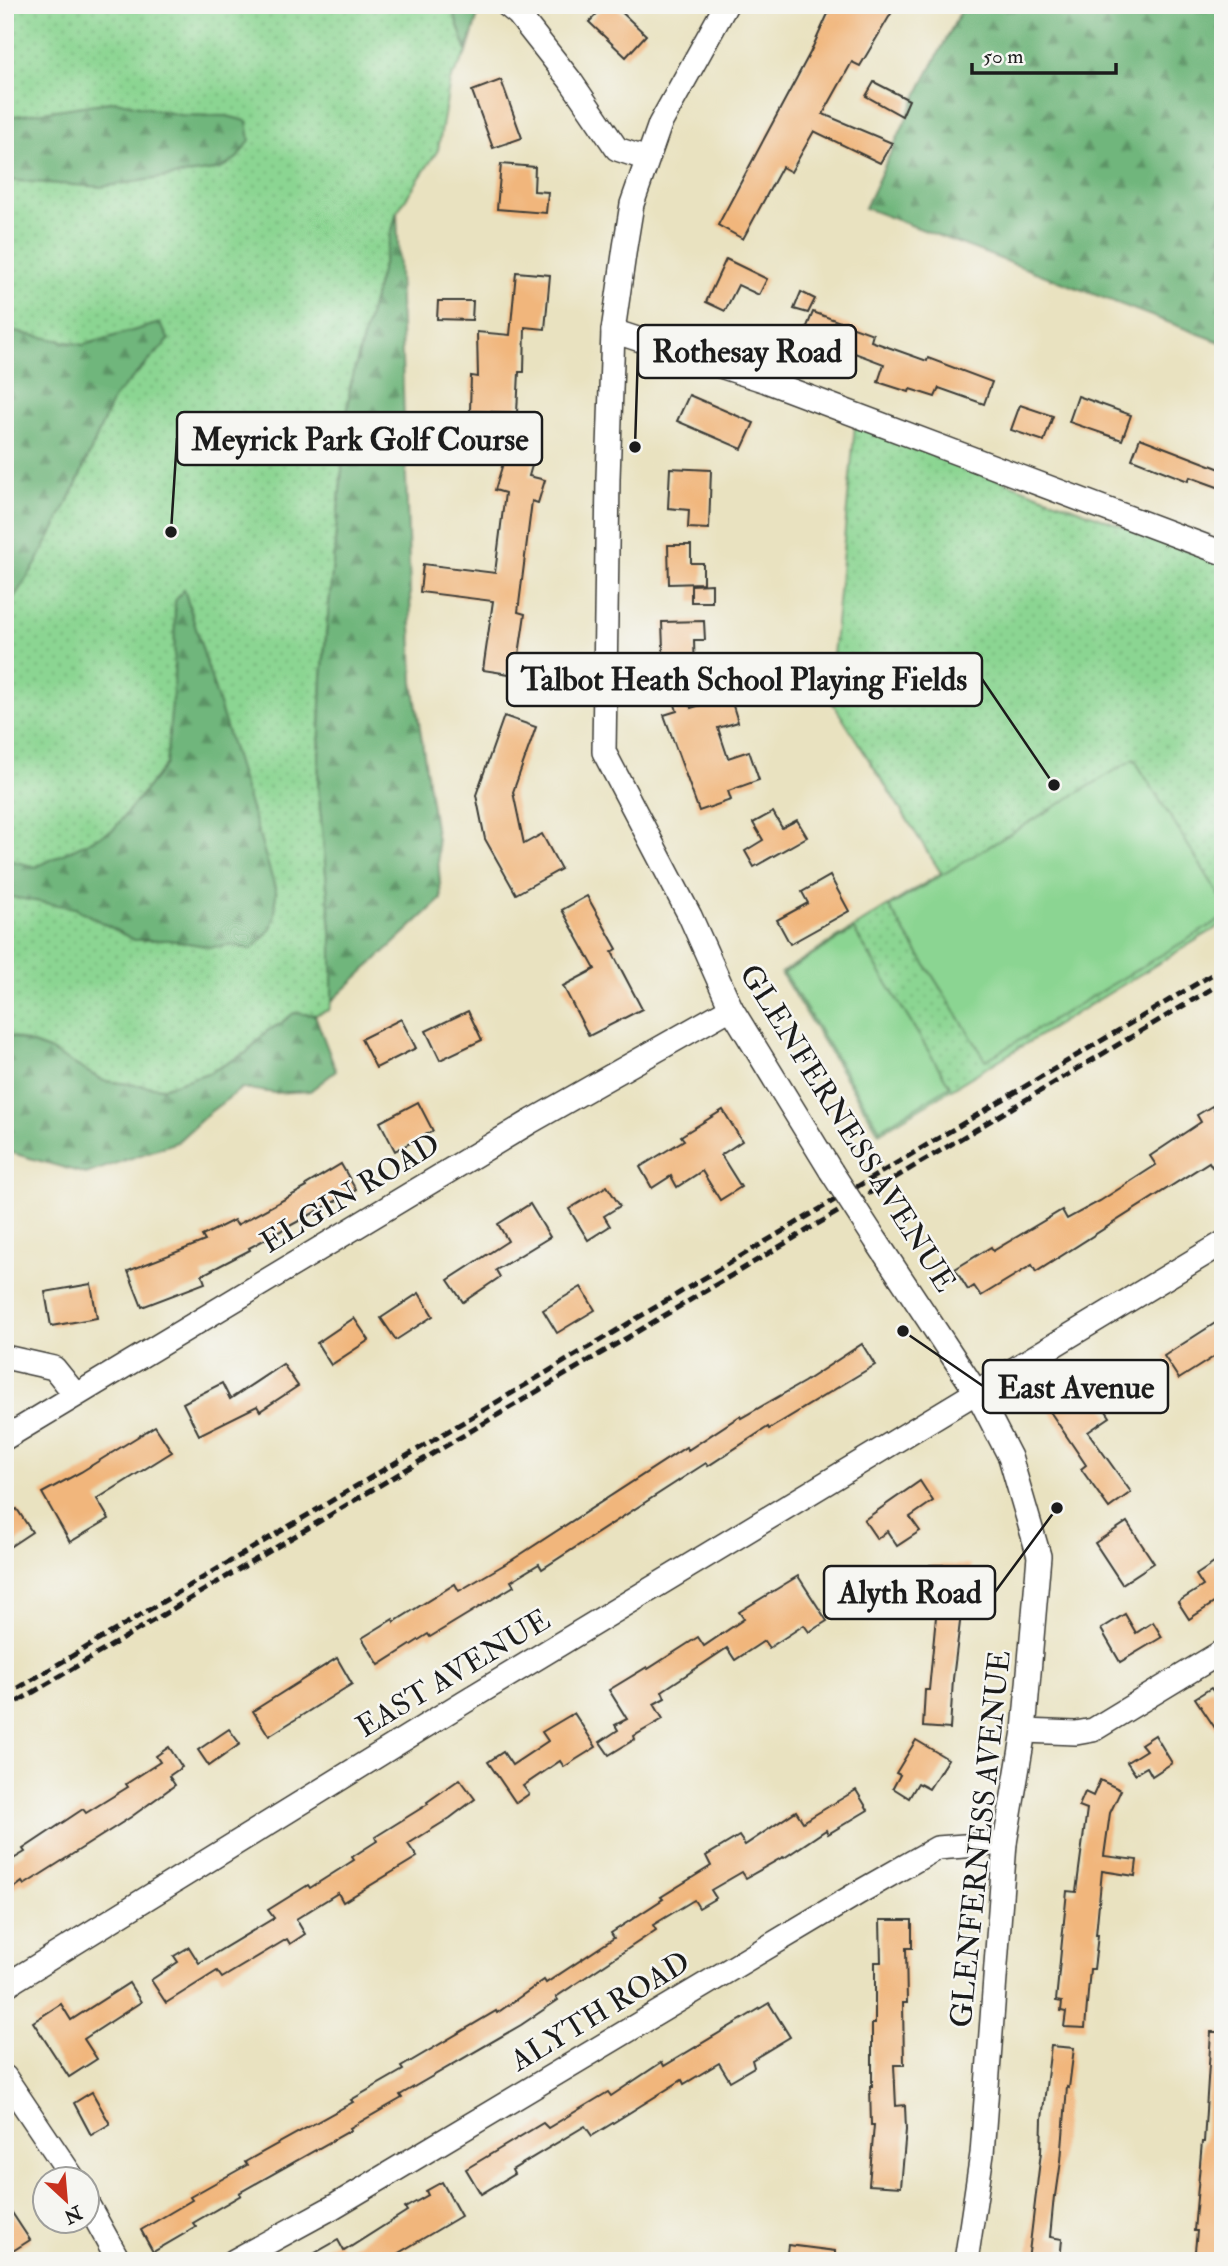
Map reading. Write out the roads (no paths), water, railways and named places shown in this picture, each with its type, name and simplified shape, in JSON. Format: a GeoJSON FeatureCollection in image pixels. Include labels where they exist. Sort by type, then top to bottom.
{"type":"FeatureCollection","features":[{"type":"Feature","properties":{"kind":"street"},"geometry":{"type":"LineString","coordinates":[[508,5],[570,80],[617,149],[647,159]]}},
{"type":"Feature","properties":{"kind":"street","name":"GLENFERNESS AVENUE"},"geometry":{"type":"LineString","coordinates":[[726,5],[660,124],[632,204],[613,331],[604,752],[690,916],[731,1008],[831,1171],[976,1393],[1010,1457],[1039,1556],[1024,1731],[1006,1843],[982,2154],[966,2261]]}},
{"type":"Feature","properties":{"kind":"street"},"geometry":{"type":"LineString","coordinates":[[613,331],[766,380],[1223,553]]}},
{"type":"Feature","properties":{"kind":"street","name":"ELGIN ROAD"},"geometry":{"type":"LineString","coordinates":[[5,1438],[530,1122],[731,1008]]}},
{"type":"Feature","properties":{"kind":"street","name":"EAST AVENUE"},"geometry":{"type":"LineString","coordinates":[[5,1986],[464,1702],[1223,1243]]}},
{"type":"Feature","properties":{"kind":"street"},"geometry":{"type":"LineString","coordinates":[[5,1357],[54,1368],[75,1394]]}},
{"type":"Feature","properties":{"kind":"street"},"geometry":{"type":"LineString","coordinates":[[1024,1731],[1076,1733],[1093,1730],[1223,1651]]}},
{"type":"Feature","properties":{"kind":"street","name":"ALYTH ROAD"},"geometry":{"type":"LineString","coordinates":[[234,2261],[333,2207],[937,1848],[1006,1843]]}},
{"type":"Feature","properties":{"kind":"street"},"geometry":{"type":"LineString","coordinates":[[5,2077],[63,2164]]}},
{"type":"Feature","properties":{"kind":"street"},"geometry":{"type":"LineString","coordinates":[[102,2230],[119,2261]]}},
{"type":"Feature","properties":{"kind":"railway"},"geometry":{"type":"LineString","coordinates":[[5,1696],[1223,968]]}},
{"type":"Feature","properties":{"kind":"railway"},"geometry":{"type":"LineString","coordinates":[[5,1709],[1223,982]]}},
{"type":"Feature","properties":{"kind":"place","name":"Rothesay Road"},"geometry":{"type":"Point","coordinates":[635,447]}},
{"type":"Feature","properties":{"kind":"place","name":"Meyrick Park Golf Course"},"geometry":{"type":"Point","coordinates":[171,532]}},
{"type":"Feature","properties":{"kind":"place","name":"Talbot Heath School Playing Fields"},"geometry":{"type":"Point","coordinates":[1054,785]}},
{"type":"Feature","properties":{"kind":"place","name":"East Avenue"},"geometry":{"type":"Point","coordinates":[903,1331]}},
{"type":"Feature","properties":{"kind":"place","name":"Alyth Road"},"geometry":{"type":"Point","coordinates":[1057,1508]}}]}
